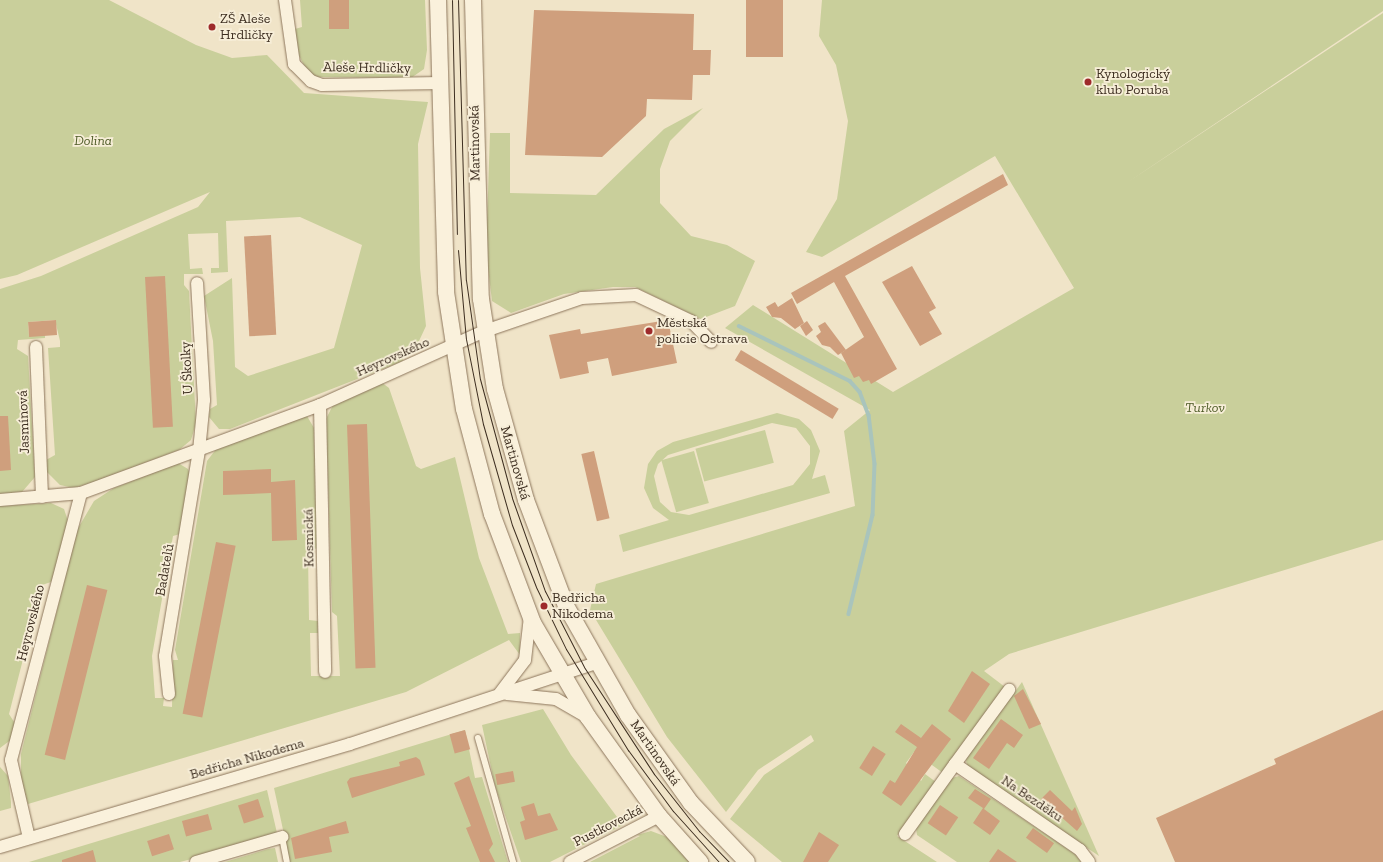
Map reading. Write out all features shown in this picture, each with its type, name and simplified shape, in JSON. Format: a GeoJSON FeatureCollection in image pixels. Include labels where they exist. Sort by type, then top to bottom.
{"type":"FeatureCollection","features":[{"type":"Feature","properties":{"kind":"street","name":"Aleše Hrdličky"},"geometry":{"type":"LineString","coordinates":[[285,0],[294,64],[311,81],[322,85],[440,83]]}},
{"type":"Feature","properties":{"kind":"street"},"geometry":{"type":"LineString","coordinates":[[438,0],[444,267],[453,346],[466,416],[492,514],[530,616],[588,717],[659,816],[700,862]]}},
{"type":"Feature","properties":{"kind":"street","name":"Martinovská"},"geometry":{"type":"LineString","coordinates":[[473,0],[478,252],[485,331],[502,416],[533,523],[559,591],[597,663],[678,786],[746,862]]}},
{"type":"Feature","properties":{"kind":"street","name":"U Školky"},"geometry":{"type":"LineString","coordinates":[[197,283],[204,400],[199,451]]}},
{"type":"Feature","properties":{"kind":"street","name":"Heyrovského"},"geometry":{"type":"LineString","coordinates":[[0,500],[81,493],[199,451],[320,404],[394,373],[485,331],[582,298],[616,294],[636,295],[665,307],[691,321],[711,342]]}},
{"type":"Feature","properties":{"kind":"street","name":"Jasmínová"},"geometry":{"type":"LineString","coordinates":[[36,347],[42,497]]}},
{"type":"Feature","properties":{"kind":"street","name":"Kosmická"},"geometry":{"type":"LineString","coordinates":[[320,404],[325,672]]}},
{"type":"Feature","properties":{"kind":"street","name":"Badatelů"},"geometry":{"type":"LineString","coordinates":[[169,694],[165,656],[199,451]]}},
{"type":"Feature","properties":{"kind":"street","name":"Heyrovského"},"geometry":{"type":"LineString","coordinates":[[29,838],[6,759],[81,493]]}},
{"type":"Feature","properties":{"kind":"street"},"geometry":{"type":"LineString","coordinates":[[500,693],[525,660],[530,616]]}},
{"type":"Feature","properties":{"kind":"street","name":"Bedřicha Nikodema"},"geometry":{"type":"LineString","coordinates":[[0,847],[343,746],[500,693],[597,663]]}},
{"type":"Feature","properties":{"kind":"street"},"geometry":{"type":"LineString","coordinates":[[905,834],[1009,690]]}},
{"type":"Feature","properties":{"kind":"street","name":"Bedřicha Nikodema"},"geometry":{"type":"LineString","coordinates":[[500,693],[556,699],[588,717]]}},
{"type":"Feature","properties":{"kind":"street","name":"Na Bezděku"},"geometry":{"type":"LineString","coordinates":[[955,764],[1080,850],[1089,862]]}},
{"type":"Feature","properties":{"kind":"street","name":"Pustkovecká"},"geometry":{"type":"LineString","coordinates":[[570,862],[659,816]]}},
{"type":"Feature","properties":{"kind":"street"},"geometry":{"type":"LineString","coordinates":[[196,862],[282,836]]}},
{"type":"Feature","properties":{"kind":"lane"},"geometry":{"type":"LineString","coordinates":[[478,738],[513,862]]}},
{"type":"Feature","properties":{"kind":"lane"},"geometry":{"type":"LineString","coordinates":[[282,836],[287,862]]}},
{"type":"Feature","properties":{"kind":"green space","name":"Dolina"},"geometry":{"type":"Polygon","coordinates":[[[0,0],[109,0],[196,45],[232,58],[267,55],[304,93],[428,102],[418,144],[420,268],[426,326],[419,341],[402,350],[403,361],[230,429],[219,429],[209,417],[210,409],[217,405],[213,341],[204,296],[232,278],[235,367],[248,376],[334,348],[362,245],[300,217],[226,221],[228,272],[211,273],[211,268],[219,268],[218,233],[188,234],[190,269],[202,268],[203,274],[184,274],[184,285],[189,291],[196,423],[191,440],[179,450],[94,482],[74,488],[60,485],[47,472],[46,460],[55,455],[48,348],[60,347],[60,341],[55,320],[28,322],[29,336],[45,335],[45,338],[18,340],[17,349],[28,356],[35,477],[22,492],[0,494],[0,289],[41,276],[198,207],[210,192],[17,275],[0,279],[0,0]]]}},
{"type":"Feature","properties":{"kind":"green space"},"geometry":{"type":"Polygon","coordinates":[[[300,0],[425,0],[427,50],[424,69],[411,78],[316,77],[306,69],[296,50],[295,29],[302,27],[300,0]]]}},
{"type":"Feature","properties":{"kind":"green space","name":"Turkov"},"geometry":{"type":"Polygon","coordinates":[[[822,0],[1383,0],[1383,11],[1128,182],[1383,13],[1383,540],[1009,654],[984,671],[1005,687],[943,773],[914,752],[906,763],[921,781],[925,774],[936,782],[897,836],[937,862],[782,862],[730,819],[764,775],[814,741],[811,735],[758,770],[726,812],[667,737],[590,610],[596,584],[855,506],[844,431],[870,410],[725,328],[753,305],[893,392],[1074,288],[995,156],[822,257],[806,252],[837,199],[848,121],[836,65],[819,36],[822,0]]]}},
{"type":"Feature","properties":{"kind":"green space"},"geometry":{"type":"Polygon","coordinates":[[[703,108],[670,141],[660,169],[660,203],[691,236],[727,245],[755,261],[735,306],[701,319],[635,287],[613,287],[564,294],[511,313],[492,301],[486,252],[490,133],[510,133],[510,193],[596,195],[664,129],[703,108]]]}},
{"type":"Feature","properties":{"kind":"green space"},"geometry":{"type":"Polygon","coordinates":[[[381,382],[389,388],[416,466],[421,469],[455,457],[479,558],[508,634],[520,633],[520,655],[509,640],[406,692],[28,804],[21,782],[21,754],[77,530],[94,501],[114,488],[178,463],[188,469],[192,479],[180,534],[173,536],[152,656],[155,698],[164,698],[163,706],[172,707],[173,660],[178,660],[175,650],[207,461],[217,448],[307,416],[314,428],[318,547],[308,554],[309,620],[318,621],[318,633],[310,633],[311,676],[340,676],[337,616],[332,612],[326,419],[333,405],[381,382]]]}},
{"type":"Feature","properties":{"kind":"green space"},"geometry":{"type":"Polygon","coordinates":[[[777,413],[799,419],[811,430],[820,451],[812,479],[825,475],[830,493],[623,552],[619,535],[669,520],[653,508],[644,488],[648,464],[657,451],[673,442],[777,413]],[[772,423],[668,455],[658,464],[654,476],[660,502],[671,512],[689,515],[793,485],[810,464],[810,446],[796,428],[772,423]]]}},
{"type":"Feature","properties":{"kind":"green space"},"geometry":{"type":"Polygon","coordinates":[[[765,430],[774,463],[704,481],[695,449],[765,430]]]}},
{"type":"Feature","properties":{"kind":"green space"},"geometry":{"type":"Polygon","coordinates":[[[694,451],[709,503],[676,512],[661,460],[694,451]]]}},
{"type":"Feature","properties":{"kind":"green space"},"geometry":{"type":"Polygon","coordinates":[[[51,503],[64,509],[68,521],[55,575],[51,582],[42,585],[9,714],[16,725],[12,739],[0,748],[0,506],[51,503]]]}},
{"type":"Feature","properties":{"kind":"green space"},"geometry":{"type":"Polygon","coordinates":[[[1022,682],[1099,856],[967,766],[966,759],[1022,682]]]}},
{"type":"Feature","properties":{"kind":"green space"},"geometry":{"type":"Polygon","coordinates":[[[543,709],[571,755],[623,825],[550,862],[521,862],[495,786],[482,725],[543,709]]]}},
{"type":"Feature","properties":{"kind":"green space"},"geometry":{"type":"Polygon","coordinates":[[[465,730],[475,778],[482,777],[508,862],[290,862],[274,788],[465,730]]]}},
{"type":"Feature","properties":{"kind":"green space"},"geometry":{"type":"Polygon","coordinates":[[[0,767],[8,776],[11,808],[0,811],[0,767]]]}},
{"type":"Feature","properties":{"kind":"green space"},"geometry":{"type":"Polygon","coordinates":[[[959,776],[1075,854],[1081,862],[957,862],[917,835],[916,828],[952,778],[959,776]]]}},
{"type":"Feature","properties":{"kind":"green space"},"geometry":{"type":"Polygon","coordinates":[[[267,790],[277,833],[211,854],[180,862],[29,862],[267,790]]]}},
{"type":"Feature","properties":{"kind":"green space"},"geometry":{"type":"Polygon","coordinates":[[[651,831],[667,837],[691,862],[590,862],[640,836],[637,835],[651,831]]]}},
{"type":"Feature","properties":{"kind":"green space"},"geometry":{"type":"Polygon","coordinates":[[[275,848],[278,862],[225,862],[268,849],[275,848]]]}},
{"type":"Feature","properties":{"kind":"building"},"geometry":{"type":"Polygon","coordinates":[[[329,0],[349,0],[349,29],[329,29],[329,0]]]}},
{"type":"Feature","properties":{"kind":"building"},"geometry":{"type":"Polygon","coordinates":[[[746,0],[783,0],[783,57],[746,57],[746,0]]]}},
{"type":"Feature","properties":{"kind":"building"},"geometry":{"type":"Polygon","coordinates":[[[534,10],[694,14],[693,50],[711,50],[710,75],[693,75],[692,100],[647,99],[646,116],[602,157],[525,155],[534,10]]]}},
{"type":"Feature","properties":{"kind":"building"},"geometry":{"type":"Polygon","coordinates":[[[1003,174],[1008,185],[845,276],[897,369],[871,384],[869,380],[863,382],[859,376],[854,378],[841,353],[864,337],[834,282],[797,304],[791,293],[1003,174]]]}},
{"type":"Feature","properties":{"kind":"building"},"geometry":{"type":"Polygon","coordinates":[[[271,235],[276,335],[249,336],[244,236],[271,235]]]}},
{"type":"Feature","properties":{"kind":"building"},"geometry":{"type":"Polygon","coordinates":[[[912,266],[936,308],[929,312],[942,334],[920,346],[882,282],[912,266]]]}},
{"type":"Feature","properties":{"kind":"building"},"geometry":{"type":"Polygon","coordinates":[[[165,276],[173,427],[153,428],[145,277],[165,276]]]}},
{"type":"Feature","properties":{"kind":"building"},"geometry":{"type":"Polygon","coordinates":[[[792,298],[804,323],[795,329],[781,318],[772,317],[766,307],[775,302],[778,307],[792,298]]]}},
{"type":"Feature","properties":{"kind":"building"},"geometry":{"type":"Polygon","coordinates":[[[56,320],[57,335],[29,337],[28,322],[56,320]]]}},
{"type":"Feature","properties":{"kind":"building"},"geometry":{"type":"Polygon","coordinates":[[[668,320],[677,363],[612,376],[608,358],[587,362],[589,373],[560,379],[549,335],[580,329],[581,334],[668,320]]]}},
{"type":"Feature","properties":{"kind":"building"},"geometry":{"type":"Polygon","coordinates":[[[807,321],[813,330],[806,336],[800,326],[807,321]]]}},
{"type":"Feature","properties":{"kind":"building"},"geometry":{"type":"Polygon","coordinates":[[[825,322],[846,350],[838,355],[830,347],[822,345],[816,336],[821,332],[818,326],[825,322]]]}},
{"type":"Feature","properties":{"kind":"building"},"geometry":{"type":"Polygon","coordinates":[[[741,350],[839,409],[833,419],[735,360],[741,350]]]}},
{"type":"Feature","properties":{"kind":"building"},"geometry":{"type":"Polygon","coordinates":[[[0,416],[8,416],[11,470],[0,471],[0,416]]]}},
{"type":"Feature","properties":{"kind":"building"},"geometry":{"type":"Polygon","coordinates":[[[367,424],[376,668],[356,669],[347,425],[367,424]]]}},
{"type":"Feature","properties":{"kind":"building"},"geometry":{"type":"Polygon","coordinates":[[[594,451],[610,518],[597,521],[581,454],[594,451]]]}},
{"type":"Feature","properties":{"kind":"building"},"geometry":{"type":"Polygon","coordinates":[[[271,469],[271,482],[295,480],[297,540],[272,541],[271,493],[223,495],[223,471],[271,469]]]}},
{"type":"Feature","properties":{"kind":"building"},"geometry":{"type":"Polygon","coordinates":[[[216,542],[236,546],[202,718],[183,714],[216,542]]]}},
{"type":"Feature","properties":{"kind":"building"},"geometry":{"type":"Polygon","coordinates":[[[87,585],[107,590],[65,760],[45,755],[87,585]]]}},
{"type":"Feature","properties":{"kind":"building"},"geometry":{"type":"Polygon","coordinates":[[[972,671],[990,684],[964,723],[948,711],[972,671]]]}},
{"type":"Feature","properties":{"kind":"building"},"geometry":{"type":"Polygon","coordinates":[[[1023,689],[1041,724],[1029,729],[1014,696],[1023,689]]]}},
{"type":"Feature","properties":{"kind":"building"},"geometry":{"type":"Polygon","coordinates":[[[1383,710],[1383,862],[1175,862],[1156,818],[1276,764],[1274,759],[1383,710]]]}},
{"type":"Feature","properties":{"kind":"building"},"geometry":{"type":"Polygon","coordinates":[[[1001,719],[1023,735],[1014,748],[1007,743],[989,769],[973,758],[1001,719]]]}},
{"type":"Feature","properties":{"kind":"building"},"geometry":{"type":"Polygon","coordinates":[[[901,724],[921,738],[932,724],[951,739],[901,806],[882,793],[890,780],[895,783],[917,747],[895,732],[901,724]]]}},
{"type":"Feature","properties":{"kind":"building"},"geometry":{"type":"Polygon","coordinates":[[[465,730],[470,749],[455,753],[450,734],[465,730]]]}},
{"type":"Feature","properties":{"kind":"building"},"geometry":{"type":"Polygon","coordinates":[[[873,746],[886,754],[872,776],[859,768],[873,746]]]}},
{"type":"Feature","properties":{"kind":"building"},"geometry":{"type":"Polygon","coordinates":[[[416,757],[420,760],[425,775],[352,798],[347,782],[350,778],[400,766],[399,762],[416,757]]]}},
{"type":"Feature","properties":{"kind":"building"},"geometry":{"type":"Polygon","coordinates":[[[513,771],[515,782],[497,785],[495,774],[513,771]]]}},
{"type":"Feature","properties":{"kind":"building"},"geometry":{"type":"Polygon","coordinates":[[[469,776],[493,844],[489,850],[495,862],[480,862],[466,828],[471,826],[454,783],[469,776]]]}},
{"type":"Feature","properties":{"kind":"building"},"geometry":{"type":"Polygon","coordinates":[[[975,789],[991,799],[984,809],[1000,821],[990,835],[973,823],[983,808],[968,798],[975,789]]]}},
{"type":"Feature","properties":{"kind":"building"},"geometry":{"type":"Polygon","coordinates":[[[1050,790],[1072,811],[1075,807],[1082,824],[1077,831],[1041,799],[1050,790]]]}},
{"type":"Feature","properties":{"kind":"building"},"geometry":{"type":"Polygon","coordinates":[[[258,799],[264,817],[244,824],[238,805],[258,799]]]}},
{"type":"Feature","properties":{"kind":"building"},"geometry":{"type":"Polygon","coordinates":[[[534,803],[538,816],[550,813],[558,830],[525,840],[520,822],[525,820],[521,807],[534,803]]]}},
{"type":"Feature","properties":{"kind":"building"},"geometry":{"type":"Polygon","coordinates":[[[940,805],[958,817],[946,836],[928,823],[940,805]]]}},
{"type":"Feature","properties":{"kind":"building"},"geometry":{"type":"Polygon","coordinates":[[[208,814],[212,829],[186,836],[182,821],[208,814]]]}},
{"type":"Feature","properties":{"kind":"building"},"geometry":{"type":"Polygon","coordinates":[[[346,821],[349,833],[329,837],[332,852],[295,859],[291,838],[346,821]]]}},
{"type":"Feature","properties":{"kind":"building"},"geometry":{"type":"Polygon","coordinates":[[[1033,828],[1054,843],[1047,853],[1026,838],[1033,828]]]}},
{"type":"Feature","properties":{"kind":"building"},"geometry":{"type":"Polygon","coordinates":[[[819,832],[839,845],[828,862],[803,862],[819,832]]]}},
{"type":"Feature","properties":{"kind":"building"},"geometry":{"type":"Polygon","coordinates":[[[169,834],[174,849],[152,856],[147,841],[169,834]]]}},
{"type":"Feature","properties":{"kind":"building"},"geometry":{"type":"Polygon","coordinates":[[[998,849],[1017,862],[989,862],[998,849]]]}},
{"type":"Feature","properties":{"kind":"building"},"geometry":{"type":"Polygon","coordinates":[[[93,850],[96,862],[62,862],[62,860],[93,850]]]}},
{"type":"Feature","properties":{"kind":"waterway"},"geometry":{"type":"LineString","coordinates":[[739,326],[850,381],[860,392],[869,415],[875,464],[873,515],[849,614]]}},
{"type":"Feature","properties":{"kind":"tram line"},"geometry":{"type":"LineString","coordinates":[[452,0],[457,234]]}},
{"type":"Feature","properties":{"kind":"tram line"},"geometry":{"type":"LineString","coordinates":[[458,0],[466,280],[480,379],[512,498],[545,591],[584,667],[654,774],[699,831],[729,862]]}},
{"type":"Feature","properties":{"kind":"tram line"},"geometry":{"type":"LineString","coordinates":[[458,250],[466,339],[483,424],[512,525],[536,587],[566,649],[628,750],[673,811],[719,862]]}},
{"type":"Feature","properties":{"kind":"place","name":"ZŠ Aleše Hrdličky"},"geometry":{"type":"Point","coordinates":[212,27]}},
{"type":"Feature","properties":{"kind":"place","name":"Kynologický klub Poruba"},"geometry":{"type":"Point","coordinates":[1088,82]}},
{"type":"Feature","properties":{"kind":"place","name":"Městská policie Ostrava"},"geometry":{"type":"Point","coordinates":[649,331]}},
{"type":"Feature","properties":{"kind":"place","name":"Bedřicha Nikodema"},"geometry":{"type":"Point","coordinates":[544,606]}}]}
